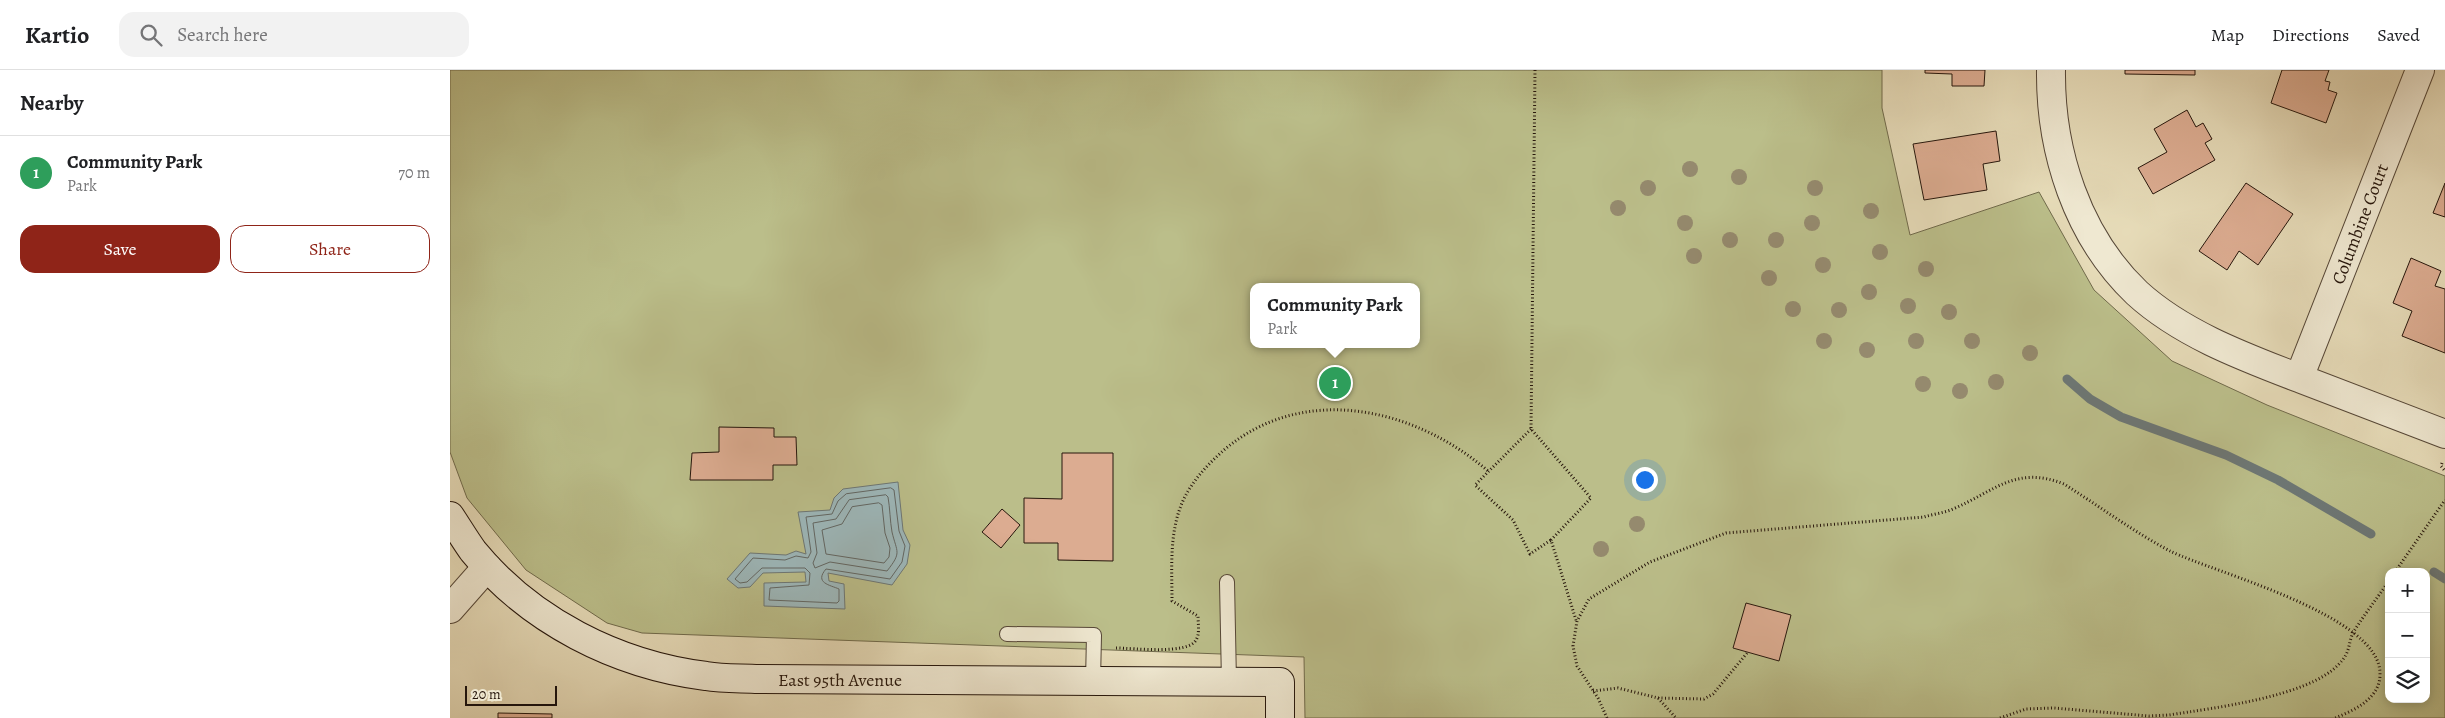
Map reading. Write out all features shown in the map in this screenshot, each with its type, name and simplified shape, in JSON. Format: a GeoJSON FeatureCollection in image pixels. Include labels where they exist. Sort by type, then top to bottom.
{"type":"FeatureCollection","features":[{"type":"Feature","properties":{"kind":"street"},"geometry":{"type":"LineString","coordinates":[[2051,70],[2056,140],[2070,189],[2088,227],[2109,260],[2137,293],[2176,322],[2241,355],[2445,434]]}},
{"type":"Feature","properties":{"kind":"street","name":"Columbine Court"},"geometry":{"type":"LineString","coordinates":[[2299,378],[2420,70]]}},
{"type":"Feature","properties":{"kind":"street","name":"East 95th Avenue"},"geometry":{"type":"LineString","coordinates":[[450,516],[487,567],[532,607],[574,634],[626,658],[662,669],[706,676],[759,679],[1280,682],[1280,718]]}},
{"type":"Feature","properties":{"kind":"street"},"geometry":{"type":"LineString","coordinates":[[450,609],[487,567]]}},
{"type":"Feature","properties":{"kind":"lane"},"geometry":{"type":"LineString","coordinates":[[1227,582],[1229,682]]}},
{"type":"Feature","properties":{"kind":"lane"},"geometry":{"type":"LineString","coordinates":[[1007,634],[1094,635],[1093,681]]}},
{"type":"Feature","properties":{"kind":"path"},"geometry":{"type":"LineString","coordinates":[[1532,429],[1475,485],[1513,520],[1530,554],[1551,540],[1591,498],[1532,429],[1535,70]]}},
{"type":"Feature","properties":{"kind":"path"},"geometry":{"type":"LineString","coordinates":[[1094,648],[1180,649],[1191,646],[1196,640],[1198,616],[1172,601],[1174,529],[1182,504],[1196,478],[1236,440],[1255,428],[1277,418],[1305,412],[1333,410],[1387,416],[1438,435],[1468,453],[1488,471]]}},
{"type":"Feature","properties":{"kind":"path"},"geometry":{"type":"LineString","coordinates":[[2442,463],[2441,466],[2445,471]]}},
{"type":"Feature","properties":{"kind":"path"},"geometry":{"type":"LineString","coordinates":[[1607,718],[1577,666],[1573,646],[1576,621],[1589,599],[1650,562],[1726,533],[1924,517],[1952,510],[2011,479],[2030,476],[2047,478],[2064,484],[2169,550],[2200,565],[2294,598],[2353,634],[2371,650],[2380,666],[2380,681],[2373,696],[2358,708],[2335,718]]}},
{"type":"Feature","properties":{"kind":"path"},"geometry":{"type":"LineString","coordinates":[[2398,568],[2445,500]]}},
{"type":"Feature","properties":{"kind":"path"},"geometry":{"type":"LineString","coordinates":[[1551,540],[1576,621]]}},
{"type":"Feature","properties":{"kind":"path"},"geometry":{"type":"LineString","coordinates":[[2000,718],[2026,709],[2054,708],[2169,716],[2294,690],[2320,679],[2337,666],[2349,651],[2353,634],[2385,587]]}},
{"type":"Feature","properties":{"kind":"path"},"geometry":{"type":"LineString","coordinates":[[1593,691],[1618,688],[1658,698],[1704,698],[1713,694],[1748,652]]}},
{"type":"Feature","properties":{"kind":"path"},"geometry":{"type":"LineString","coordinates":[[1658,698],[1676,718]]}},
{"type":"Feature","properties":{"kind":"green space"},"geometry":{"type":"Polygon","coordinates":[[[450,70],[1882,70],[1882,108],[1910,235],[2039,192],[2094,290],[2172,361],[2267,405],[2445,476],[2445,718],[1305,718],[1304,657],[642,633],[607,623],[526,570],[467,498],[450,452],[450,70]]]}},
{"type":"Feature","properties":{"kind":"water"},"geometry":{"type":"Polygon","coordinates":[[[898,482],[903,530],[910,545],[907,564],[892,585],[828,573],[829,581],[844,584],[845,609],[764,606],[764,583],[806,582],[805,572],[763,573],[750,587],[738,588],[727,579],[750,553],[786,555],[796,551],[806,554],[798,512],[830,510],[834,498],[843,489],[898,482]]]}},
{"type":"Feature","properties":{"kind":"building"},"geometry":{"type":"Polygon","coordinates":[[[1925,70],[1985,70],[1984,86],[1952,86],[1952,74],[1925,73],[1925,70]]]}},
{"type":"Feature","properties":{"kind":"building"},"geometry":{"type":"Polygon","coordinates":[[[2125,70],[2195,70],[2195,75],[2125,74],[2125,70]]]}},
{"type":"Feature","properties":{"kind":"building"},"geometry":{"type":"Polygon","coordinates":[[[2282,70],[2329,70],[2325,81],[2330,82],[2328,90],[2337,93],[2326,123],[2271,103],[2282,70]]]}},
{"type":"Feature","properties":{"kind":"building"},"geometry":{"type":"Polygon","coordinates":[[[2187,110],[2196,127],[2203,123],[2212,139],[2205,143],[2215,160],[2153,194],[2138,168],[2167,152],[2154,129],[2187,110]]]}},
{"type":"Feature","properties":{"kind":"building"},"geometry":{"type":"Polygon","coordinates":[[[1996,131],[2000,161],[1983,164],[1987,190],[1924,200],[1913,144],[1996,131]]]}},
{"type":"Feature","properties":{"kind":"building"},"geometry":{"type":"Polygon","coordinates":[[[2246,183],[2293,214],[2258,265],[2239,251],[2227,270],[2199,251],[2246,183]]]}},
{"type":"Feature","properties":{"kind":"building"},"geometry":{"type":"Polygon","coordinates":[[[2445,183],[2445,217],[2433,213],[2445,183]]]}},
{"type":"Feature","properties":{"kind":"building"},"geometry":{"type":"Polygon","coordinates":[[[2411,258],[2441,271],[2435,286],[2445,289],[2445,353],[2402,336],[2412,311],[2393,303],[2411,258]]]}},
{"type":"Feature","properties":{"kind":"building"},"geometry":{"type":"Polygon","coordinates":[[[719,427],[774,428],[774,437],[796,437],[797,465],[773,465],[773,480],[690,480],[692,453],[719,452],[719,427]]]}},
{"type":"Feature","properties":{"kind":"building"},"geometry":{"type":"Polygon","coordinates":[[[1062,453],[1113,453],[1113,561],[1058,560],[1058,543],[1024,543],[1024,498],[1062,499],[1062,453]]]}},
{"type":"Feature","properties":{"kind":"building"},"geometry":{"type":"Polygon","coordinates":[[[1002,509],[1020,525],[1001,548],[982,532],[1002,509]]]}},
{"type":"Feature","properties":{"kind":"building"},"geometry":{"type":"Polygon","coordinates":[[[1746,603],[1791,615],[1779,661],[1733,648],[1746,603]]]}},
{"type":"Feature","properties":{"kind":"building"},"geometry":{"type":"Polygon","coordinates":[[[498,713],[552,714],[552,718],[498,718],[498,713]]]}},
{"type":"Feature","properties":{"kind":"waterway"},"geometry":{"type":"LineString","coordinates":[[2067,379],[2090,399],[2121,417],[2226,455],[2278,480],[2371,534]]}},
{"type":"Feature","properties":{"kind":"waterway"},"geometry":{"type":"LineString","coordinates":[[2434,572],[2445,579]]}},
{"type":"Feature","properties":{"kind":"place","name":"Community Park"},"geometry":{"type":"Point","coordinates":[1335,383]}}]}
